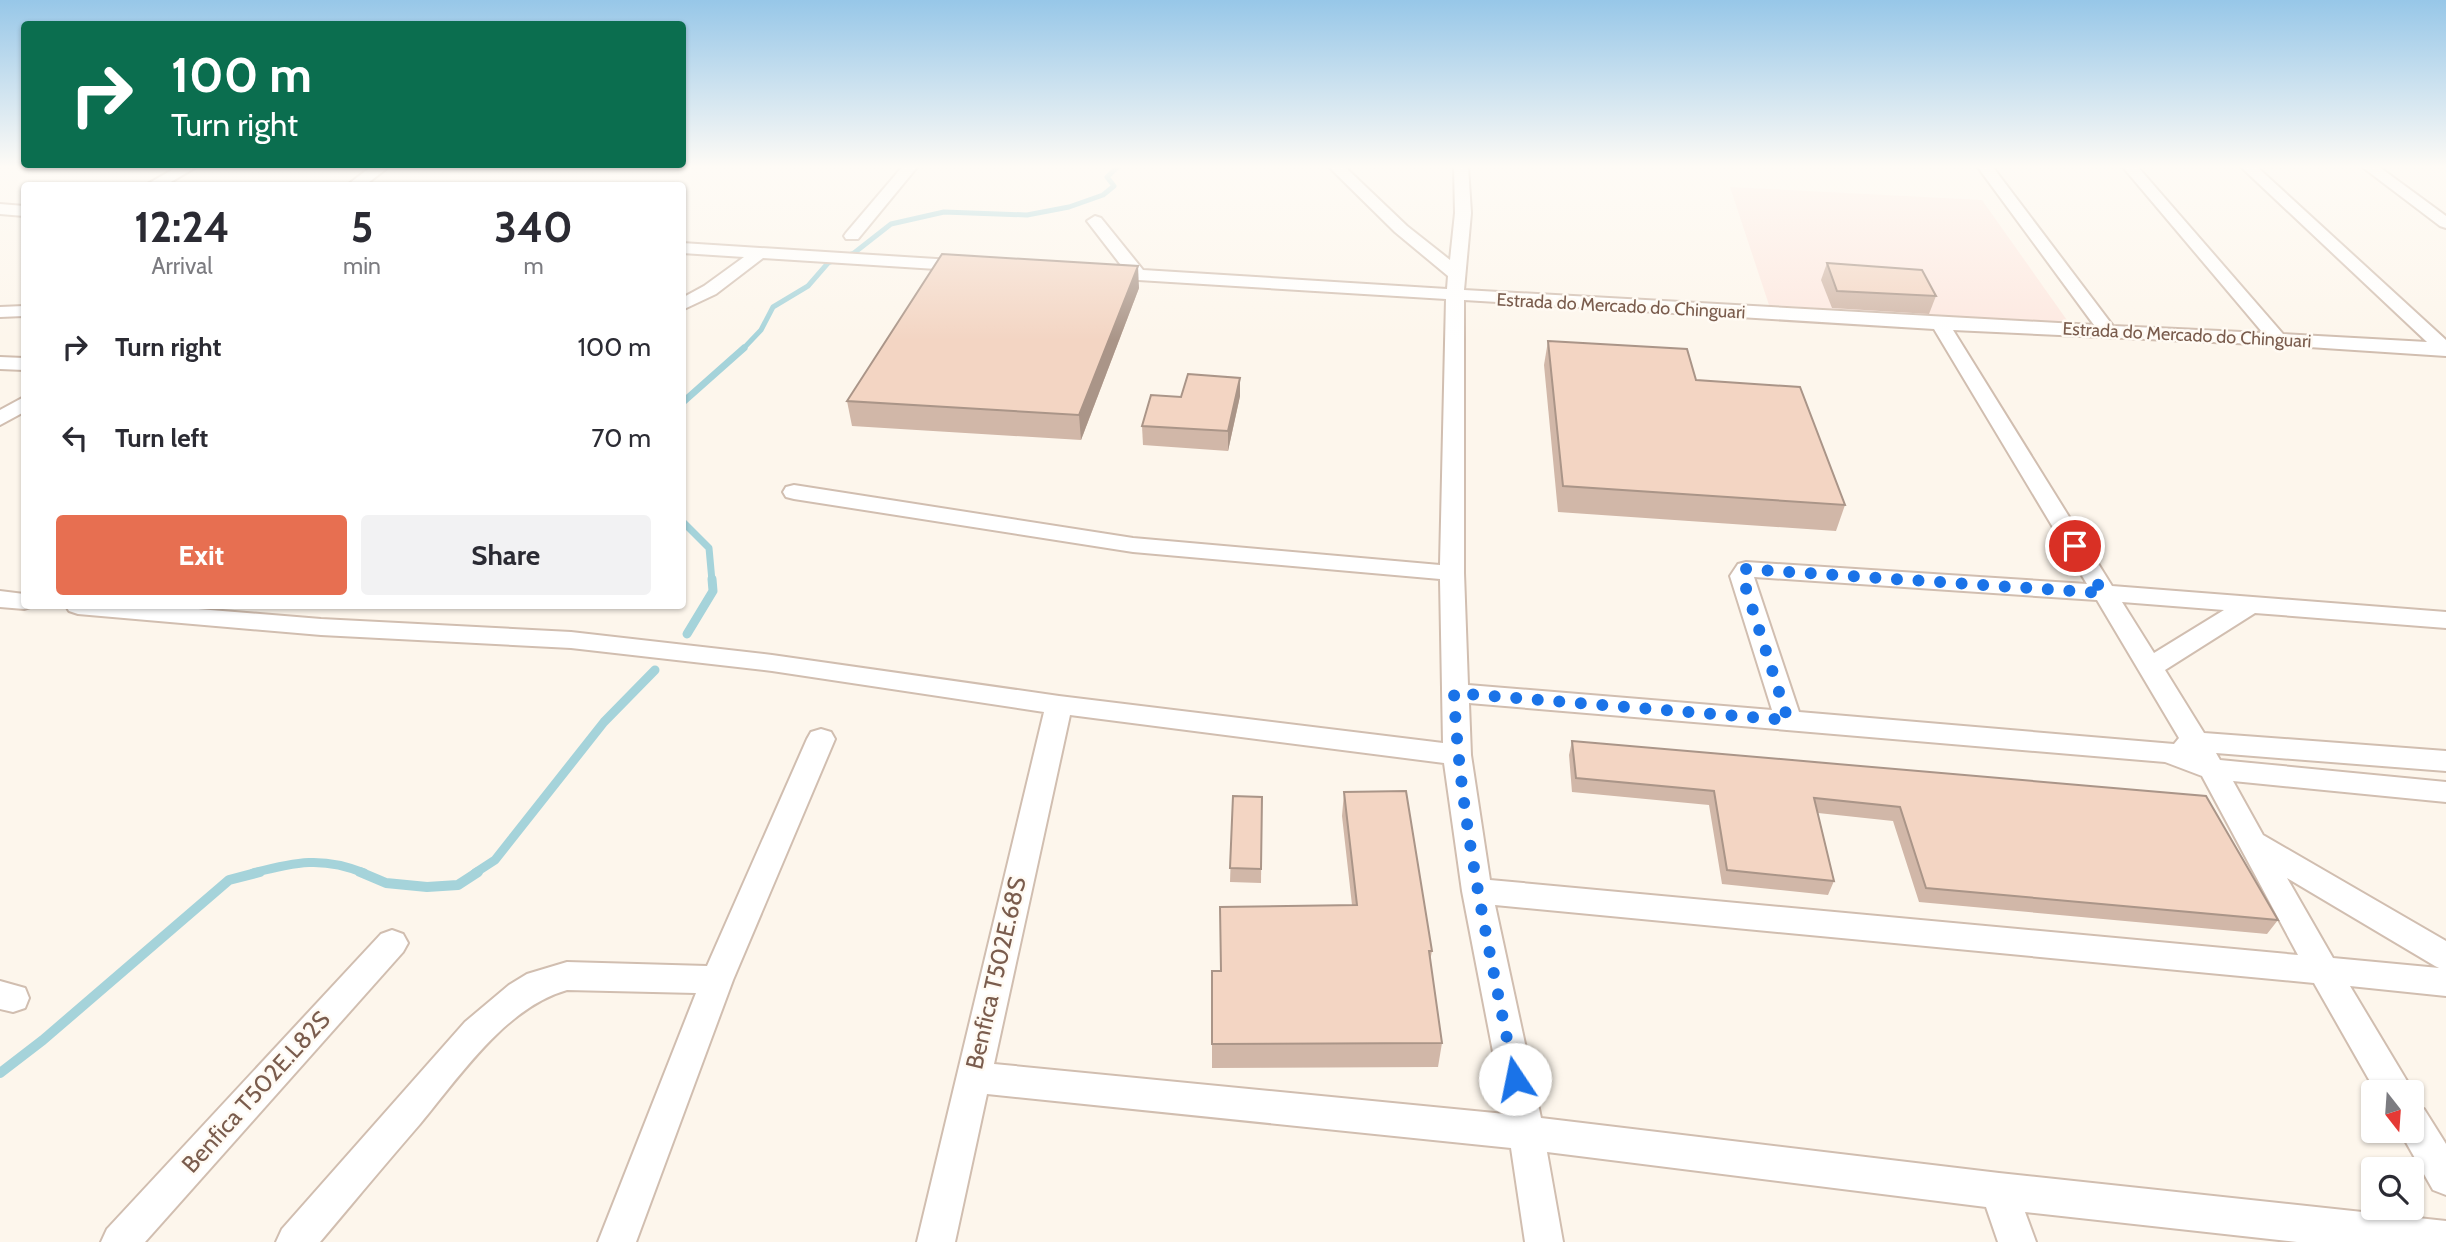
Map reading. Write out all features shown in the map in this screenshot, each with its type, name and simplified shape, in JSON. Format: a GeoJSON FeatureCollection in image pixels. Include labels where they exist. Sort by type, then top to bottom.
{"type":"FeatureCollection","features":[{"type":"Feature","properties":{"kind":"street"},"geometry":{"type":"LineString","coordinates":[[852,236],[862,224]]}},
{"type":"Feature","properties":{"kind":"street"},"geometry":{"type":"LineString","coordinates":[[1097,224],[1138,275]]}},
{"type":"Feature","properties":{"kind":"street"},"geometry":{"type":"LineString","coordinates":[[1396,224],[1456,285]]}},
{"type":"Feature","properties":{"kind":"street"},"geometry":{"type":"LineString","coordinates":[[1462,224],[1456,285],[1452,573],[1457,755],[1478,891],[1526,1133],[1544,1242]]}},
{"type":"Feature","properties":{"kind":"street"},"geometry":{"type":"LineString","coordinates":[[2027,224],[2107,331]]}},
{"type":"Feature","properties":{"kind":"street"},"geometry":{"type":"LineString","coordinates":[[2179,224],[2278,339]]}},
{"type":"Feature","properties":{"kind":"street"},"geometry":{"type":"LineString","coordinates":[[2311,224],[2446,349]]}},
{"type":"Feature","properties":{"kind":"street"},"geometry":{"type":"LineString","coordinates":[[686,248],[757,255],[987,267]]}},
{"type":"Feature","properties":{"kind":"street"},"geometry":{"type":"LineString","coordinates":[[686,303],[710,290],[757,255]]}},
{"type":"Feature","properties":{"kind":"street","name":"Estrada do Mercado do Chinguari"},"geometry":{"type":"LineString","coordinates":[[1083,272],[1456,285],[1940,324],[2446,349]]}},
{"type":"Feature","properties":{"kind":"street"},"geometry":{"type":"LineString","coordinates":[[0,312],[21,311]]}},
{"type":"Feature","properties":{"kind":"street"},"geometry":{"type":"LineString","coordinates":[[1940,324],[2196,742],[2324,972],[2388,1080]]}},
{"type":"Feature","properties":{"kind":"street"},"geometry":{"type":"LineString","coordinates":[[0,363],[21,364]]}},
{"type":"Feature","properties":{"kind":"street"},"geometry":{"type":"LineString","coordinates":[[0,419],[21,405]]}},
{"type":"Feature","properties":{"kind":"street"},"geometry":{"type":"LineString","coordinates":[[794,492],[1133,545],[1452,573]]}},
{"type":"Feature","properties":{"kind":"street"},"geometry":{"type":"LineString","coordinates":[[1788,720],[1742,576],[1746,569],[2446,620]]}},
{"type":"Feature","properties":{"kind":"street"},"geometry":{"type":"LineString","coordinates":[[0,599],[21,601]]}},
{"type":"Feature","properties":{"kind":"street"},"geometry":{"type":"LineString","coordinates":[[2151,667],[2250,605]]}},
{"type":"Feature","properties":{"kind":"street"},"geometry":{"type":"LineString","coordinates":[[114,609],[321,626],[571,639],[772,663],[1059,705],[1457,755]]}},
{"type":"Feature","properties":{"kind":"street"},"geometry":{"type":"LineString","coordinates":[[321,626],[336,609]]}},
{"type":"Feature","properties":{"kind":"street"},"geometry":{"type":"LineString","coordinates":[[1454,693],[2168,752],[2211,769],[2446,792]]}},
{"type":"Feature","properties":{"kind":"street","name":"Benfica T502E.68S"},"geometry":{"type":"LineString","coordinates":[[936,1242],[1059,705]]}},
{"type":"Feature","properties":{"kind":"street"},"geometry":{"type":"LineString","coordinates":[[617,1242],[717,981],[821,739]]}},
{"type":"Feature","properties":{"kind":"street"},"geometry":{"type":"LineString","coordinates":[[2168,752],[2196,742],[2446,761]]}},
{"type":"Feature","properties":{"kind":"street"},"geometry":{"type":"LineString","coordinates":[[2254,843],[2446,957]]}},
{"type":"Feature","properties":{"kind":"street"},"geometry":{"type":"LineString","coordinates":[[1478,891],[2446,982]]}},
{"type":"Feature","properties":{"kind":"street","name":"Benfica T502E.L82S"},"geometry":{"type":"LineString","coordinates":[[120,1242],[392,943]]}},
{"type":"Feature","properties":{"kind":"street"},"geometry":{"type":"LineString","coordinates":[[295,1242],[478,1032],[520,995],[538,984],[567,976],[717,981]]}},
{"type":"Feature","properties":{"kind":"street"},"geometry":{"type":"LineString","coordinates":[[972,1077],[1526,1133],[1999,1191],[2446,1240]]}},
{"type":"Feature","properties":{"kind":"street"},"geometry":{"type":"LineString","coordinates":[[2424,1140],[2446,1178]]}},
{"type":"Feature","properties":{"kind":"street"},"geometry":{"type":"LineString","coordinates":[[1999,1191],[2017,1242]]}},
{"type":"Feature","properties":{"kind":"shaded area"},"geometry":{"type":"Polygon","coordinates":[[[1742,224],[1999,224],[2069,323],[1769,305],[1742,224]]]}},
{"type":"Feature","properties":{"kind":"building"},"geometry":{"type":"Polygon","coordinates":[[[942,254],[1138,266],[1079,415],[847,401],[942,254]]]}},
{"type":"Feature","properties":{"kind":"building"},"geometry":{"type":"Polygon","coordinates":[[[1827,263],[1922,270],[1936,296],[1837,291],[1827,263]]]}},
{"type":"Feature","properties":{"kind":"building"},"geometry":{"type":"Polygon","coordinates":[[[1548,341],[1687,349],[1696,380],[1800,387],[1845,505],[1563,486],[1548,341]]]}},
{"type":"Feature","properties":{"kind":"building"},"geometry":{"type":"Polygon","coordinates":[[[1188,374],[1240,378],[1228,431],[1142,426],[1151,395],[1181,397],[1188,374]]]}},
{"type":"Feature","properties":{"kind":"building"},"geometry":{"type":"Polygon","coordinates":[[[1572,741],[2206,796],[2278,920],[1926,888],[1900,807],[1814,798],[1834,881],[1727,870],[1714,791],[1576,778],[1572,741]]]}},
{"type":"Feature","properties":{"kind":"building"},"geometry":{"type":"Polygon","coordinates":[[[1406,791],[1432,951],[1429,951],[1442,1043],[1212,1044],[1212,971],[1221,971],[1220,907],[1357,905],[1344,792],[1406,791]]]}},
{"type":"Feature","properties":{"kind":"building"},"geometry":{"type":"Polygon","coordinates":[[[1233,796],[1262,797],[1261,869],[1230,868],[1233,796]]]}},
{"type":"Feature","properties":{"kind":"waterway"},"geometry":{"type":"LineString","coordinates":[[743,349],[761,330],[773,307],[808,286],[828,263],[854,253],[891,224]]}},
{"type":"Feature","properties":{"kind":"waterway"},"geometry":{"type":"LineString","coordinates":[[686,399],[743,349]]}},
{"type":"Feature","properties":{"kind":"waterway"},"geometry":{"type":"LineString","coordinates":[[686,525],[709,548],[712,581]]}},
{"type":"Feature","properties":{"kind":"waterway"},"geometry":{"type":"LineString","coordinates":[[687,634],[713,591],[712,579]]}},
{"type":"Feature","properties":{"kind":"waterway"},"geometry":{"type":"LineString","coordinates":[[475,873],[495,860],[604,722],[655,670]]}},
{"type":"Feature","properties":{"kind":"waterway"},"geometry":{"type":"LineString","coordinates":[[253,873],[309,862],[335,864],[364,873]]}},
{"type":"Feature","properties":{"kind":"waterway"},"geometry":{"type":"LineString","coordinates":[[0,1073],[43,1040],[229,880],[260,872]]}},
{"type":"Feature","properties":{"kind":"waterway"},"geometry":{"type":"LineString","coordinates":[[360,872],[386,883],[427,887],[458,885],[478,872]]}},
{"type":"Feature","properties":{"kind":"route"},"geometry":{"type":"LineString","coordinates":[[1515,1079],[1478,891],[1457,755],[1454,693],[1788,720],[1742,576],[1746,569],[2103,593],[2075,546]]}}]}
